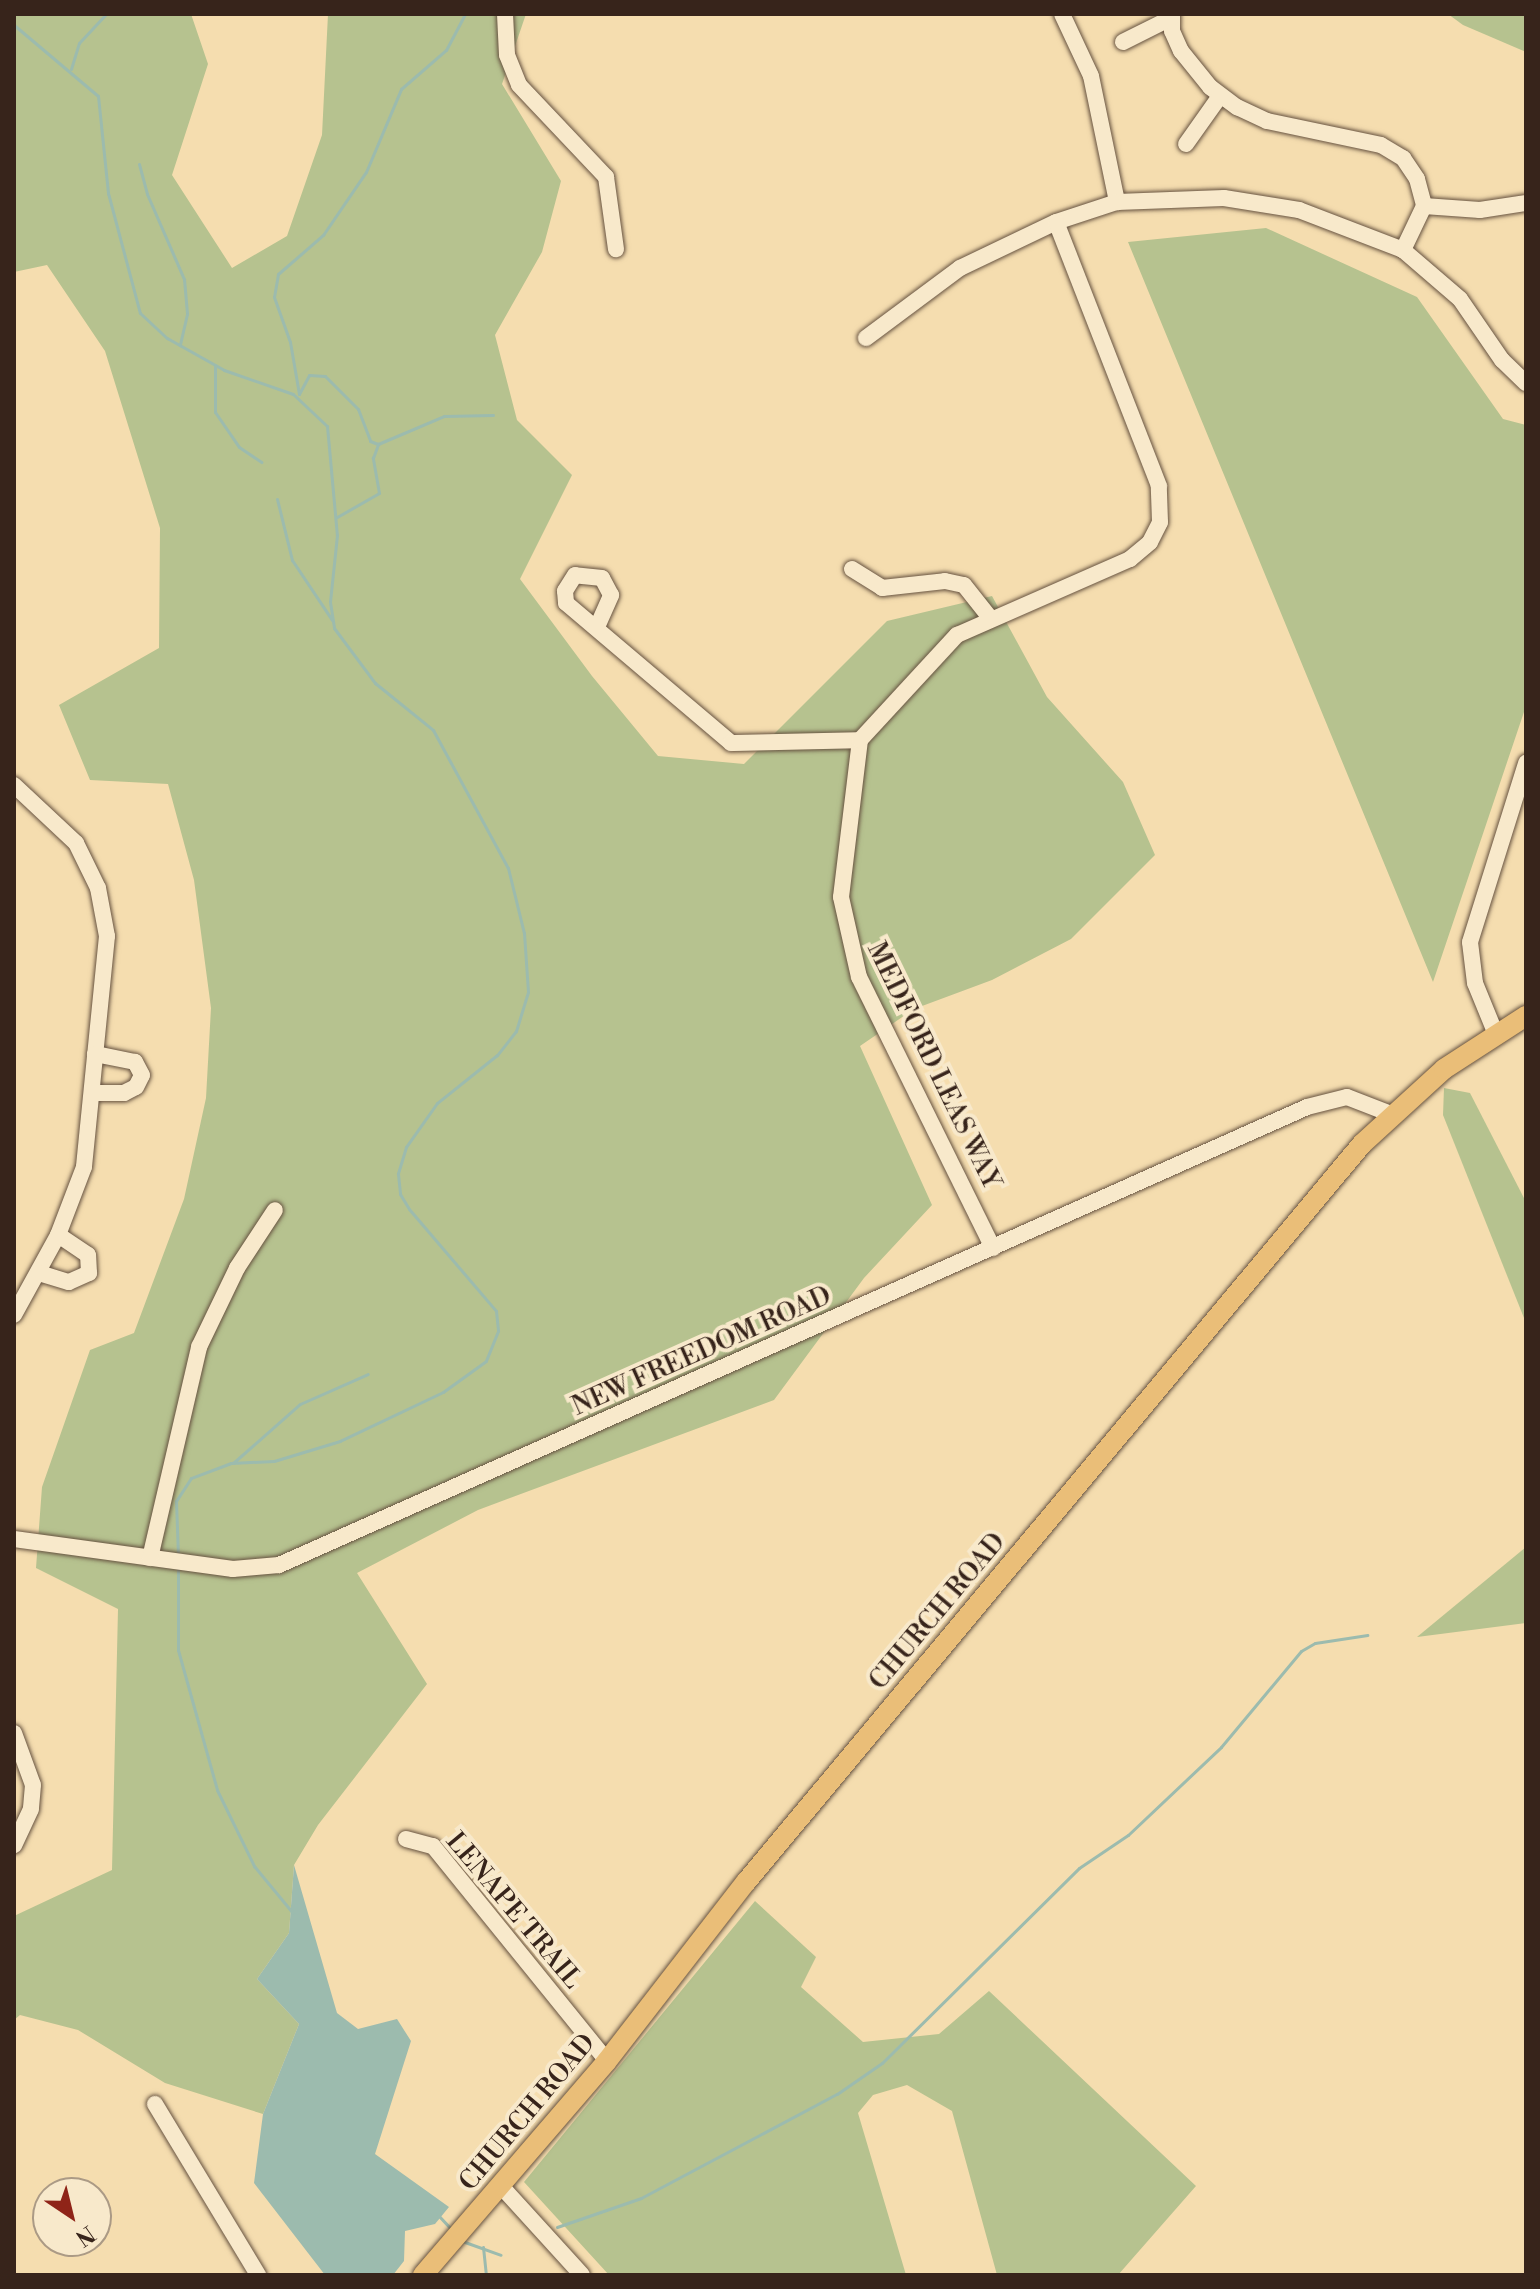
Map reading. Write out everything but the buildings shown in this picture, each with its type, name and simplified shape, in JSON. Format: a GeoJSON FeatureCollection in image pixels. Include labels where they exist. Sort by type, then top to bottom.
{"type":"FeatureCollection","features":[{"type":"Feature","properties":{"kind":"main road","name":"CHURCH ROAD"},"geometry":{"type":"LineString","coordinates":[[423,2275],[607,2061],[744,1883],[1391,1114],[1495,1032],[1526,1016]]}},
{"type":"Feature","properties":{"kind":"street"},"geometry":{"type":"LineString","coordinates":[[505,14],[507,55],[519,85],[606,177],[616,249]]}},
{"type":"Feature","properties":{"kind":"street"},"geometry":{"type":"LineString","coordinates":[[1062,14],[1089,68],[1117,202]]}},
{"type":"Feature","properties":{"kind":"street"},"geometry":{"type":"LineString","coordinates":[[1123,42],[1172,16],[1181,51],[1220,96],[1267,121],[1300,125],[1396,152],[1413,171],[1424,206],[1403,250]]}},
{"type":"Feature","properties":{"kind":"street"},"geometry":{"type":"LineString","coordinates":[[1186,144],[1220,96]]}},
{"type":"Feature","properties":{"kind":"street"},"geometry":{"type":"LineString","coordinates":[[866,338],[960,268],[1056,222],[1117,202],[1199,197],[1276,205],[1335,221],[1403,250],[1460,299],[1502,360],[1526,383]]}},
{"type":"Feature","properties":{"kind":"street"},"geometry":{"type":"LineString","coordinates":[[1424,206],[1480,210],[1526,203]]}},
{"type":"Feature","properties":{"kind":"street"},"geometry":{"type":"LineString","coordinates":[[597,627],[731,743],[745,746],[813,737],[860,740],[957,635],[1055,596],[1130,559],[1150,542],[1160,522],[1159,486],[1056,222]]}},
{"type":"Feature","properties":{"kind":"street"},"geometry":{"type":"LineString","coordinates":[[852,569],[882,588],[945,581],[964,585],[991,619]]}},
{"type":"Feature","properties":{"kind":"street","name":"MEDFORD LEAS WAY"},"geometry":{"type":"LineString","coordinates":[[860,740],[841,897],[849,950],[993,1248]]}},
{"type":"Feature","properties":{"kind":"street"},"geometry":{"type":"LineString","coordinates":[[1495,1032],[1475,983],[1470,942],[1526,763]]}},
{"type":"Feature","properties":{"kind":"street"},"geometry":{"type":"LineString","coordinates":[[14,785],[67,831],[98,888],[107,951],[84,1167],[58,1235],[16,1309]]}},
{"type":"Feature","properties":{"kind":"street"},"geometry":{"type":"LineString","coordinates":[[92,1093],[130,1091],[142,1075],[135,1062],[95,1054]]}},
{"type":"Feature","properties":{"kind":"street","name":"NEW FREEDOM ROAD"},"geometry":{"type":"LineString","coordinates":[[14,1539],[203,1565],[258,1569],[312,1553],[1322,1101],[1347,1097],[1391,1114]]}},
{"type":"Feature","properties":{"kind":"street"},"geometry":{"type":"LineString","coordinates":[[156,1559],[199,1347],[237,1268],[275,1210]]}},
{"type":"Feature","properties":{"kind":"street"},"geometry":{"type":"LineString","coordinates":[[39,1273],[69,1282],[89,1273],[88,1255],[58,1235]]}},
{"type":"Feature","properties":{"kind":"street"},"geometry":{"type":"LineString","coordinates":[[14,1733],[33,1785],[31,1809],[14,1845]]}},
{"type":"Feature","properties":{"kind":"street","name":"LENAPE TRAIL"},"geometry":{"type":"LineString","coordinates":[[406,1839],[433,1846],[607,2061]]}},
{"type":"Feature","properties":{"kind":"street"},"geometry":{"type":"LineString","coordinates":[[155,2104],[258,2275]]}},
{"type":"Feature","properties":{"kind":"street"},"geometry":{"type":"LineString","coordinates":[[501,2186],[582,2275]]}},
{"type":"Feature","properties":{"kind":"green space"},"geometry":{"type":"Polygon","coordinates":[[[14,14],[191,14],[208,64],[172,175],[232,268],[287,236],[322,135],[328,14],[526,14],[502,84],[561,181],[542,252],[495,335],[517,420],[572,475],[520,579],[592,676],[658,756],[744,764],[887,621],[992,596],[1047,697],[1123,782],[1155,855],[1071,939],[992,980],[914,1009],[860,1046],[932,1205],[864,1278],[774,1400],[478,1510],[357,1573],[427,1684],[318,1825],[294,1865],[289,1933],[257,1979],[299,2024],[263,2114],[165,2083],[78,2030],[20,2015],[14,2020],[14,1916],[112,1870],[118,1609],[36,1568],[42,1487],[90,1350],[134,1333],[184,1199],[206,1098],[211,1008],[194,880],[168,784],[90,780],[59,705],[159,648],[160,528],[105,351],[47,265],[14,272],[14,14]]]}},
{"type":"Feature","properties":{"kind":"green space"},"geometry":{"type":"Polygon","coordinates":[[[1448,14],[1526,14],[1526,52],[1463,25],[1448,14]]]}},
{"type":"Feature","properties":{"kind":"green space"},"geometry":{"type":"Polygon","coordinates":[[[1266,228],[1417,297],[1503,419],[1526,425],[1526,706],[1433,982],[1128,242],[1266,228]]]}},
{"type":"Feature","properties":{"kind":"green space"},"geometry":{"type":"Polygon","coordinates":[[[1444,1088],[1470,1093],[1526,1202],[1526,1323],[1443,1115],[1444,1088]]]}},
{"type":"Feature","properties":{"kind":"green space"},"geometry":{"type":"Polygon","coordinates":[[[1526,1547],[1526,1623],[1417,1637],[1526,1547]]]}},
{"type":"Feature","properties":{"kind":"green space"},"geometry":{"type":"Polygon","coordinates":[[[755,1901],[816,1957],[801,1987],[863,2042],[939,2034],[989,1991],[1196,2186],[1118,2275],[997,2275],[952,2111],[907,2085],[873,2095],[858,2113],[906,2275],[609,2275],[524,2182],[755,1901]]]}},
{"type":"Feature","properties":{"kind":"shaded area"},"geometry":{"type":"Polygon","coordinates":[[[294,1865],[337,2013],[358,2029],[397,2019],[411,2041],[375,2154],[449,2207],[435,2224],[405,2231],[404,2261],[393,2275],[325,2275],[254,2183],[263,2114],[299,2024],[257,1979],[289,1933],[294,1865]]]}},
{"type":"Feature","properties":{"kind":"waterway"},"geometry":{"type":"LineString","coordinates":[[71,69],[79,43],[106,14]]}},
{"type":"Feature","properties":{"kind":"waterway"},"geometry":{"type":"LineString","coordinates":[[299,394],[290,342],[274,297],[278,274],[323,235],[366,172],[401,89],[446,50],[465,14]]}},
{"type":"Feature","properties":{"kind":"waterway"},"geometry":{"type":"LineString","coordinates":[[14,25],[98,96],[108,193],[140,313],[167,338],[224,370],[293,394],[327,426],[337,535],[330,602],[334,628],[375,683],[433,730],[508,868],[524,933],[528,992],[516,1031],[497,1055],[437,1103],[406,1147],[398,1174],[400,1194],[409,1209],[496,1311],[498,1331],[486,1361],[443,1392],[340,1441],[274,1461],[231,1463],[191,1478],[176,1501],[178,1556]]}},
{"type":"Feature","properties":{"kind":"waterway"},"geometry":{"type":"LineString","coordinates":[[139,164],[147,194],[184,279],[187,314],[180,345]]}},
{"type":"Feature","properties":{"kind":"waterway"},"geometry":{"type":"LineString","coordinates":[[215,365],[215,412],[239,447],[261,462]]}},
{"type":"Feature","properties":{"kind":"waterway"},"geometry":{"type":"LineString","coordinates":[[299,394],[309,375],[325,376],[358,409],[370,441],[378,444]]}},
{"type":"Feature","properties":{"kind":"waterway"},"geometry":{"type":"LineString","coordinates":[[378,444],[444,416],[493,415]]}},
{"type":"Feature","properties":{"kind":"waterway"},"geometry":{"type":"LineString","coordinates":[[337,517],[379,493],[373,458],[378,444]]}},
{"type":"Feature","properties":{"kind":"waterway"},"geometry":{"type":"LineString","coordinates":[[277,499],[292,560],[332,620]]}},
{"type":"Feature","properties":{"kind":"waterway"},"geometry":{"type":"LineString","coordinates":[[233,1463],[300,1404],[368,1374]]}},
{"type":"Feature","properties":{"kind":"waterway"},"geometry":{"type":"LineString","coordinates":[[178,1567],[178,1650],[217,1790],[254,1866],[292,1912]]}},
{"type":"Feature","properties":{"kind":"waterway"},"geometry":{"type":"LineString","coordinates":[[557,2227],[641,2198],[837,2094],[882,2063],[1079,1868],[1128,1835],[1221,1747],[1301,1651],[1315,1643],[1367,1635]]}},
{"type":"Feature","properties":{"kind":"waterway"},"geometry":{"type":"LineString","coordinates":[[438,2215],[451,2229]]}},
{"type":"Feature","properties":{"kind":"waterway"},"geometry":{"type":"LineString","coordinates":[[462,2241],[501,2255]]}},
{"type":"Feature","properties":{"kind":"waterway"},"geometry":{"type":"LineString","coordinates":[[483,2247],[486,2275]]}}]}
